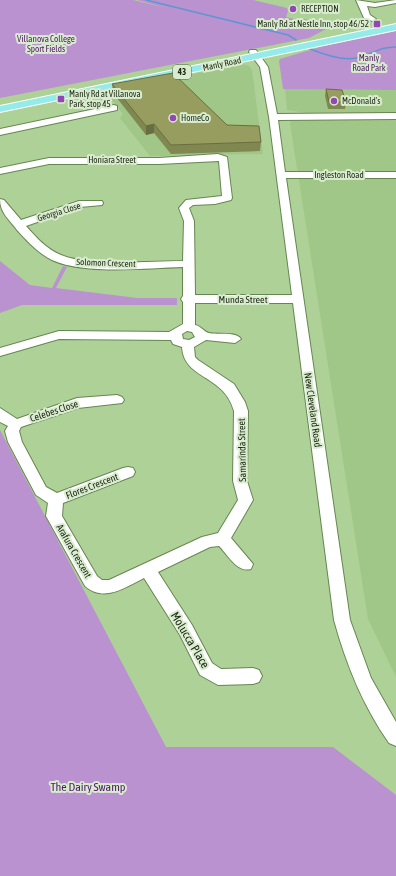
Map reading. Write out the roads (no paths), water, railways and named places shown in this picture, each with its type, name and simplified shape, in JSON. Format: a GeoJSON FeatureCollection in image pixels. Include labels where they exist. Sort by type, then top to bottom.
{"type":"FeatureCollection","features":[{"type":"Feature","properties":{"kind":"main road","name":"Manly Road"},"geometry":{"type":"LineString","coordinates":[[0,104],[254,56],[396,23]]}},
{"type":"Feature","properties":{"kind":"main road","name":"Manly Road"},"geometry":{"type":"LineString","coordinates":[[0,109],[396,27]]}},
{"type":"Feature","properties":{"kind":"street"},"geometry":{"type":"LineString","coordinates":[[372,19],[367,16],[363,7],[363,2],[375,5],[396,1]]}},
{"type":"Feature","properties":{"kind":"street"},"geometry":{"type":"LineString","coordinates":[[254,56],[253,62],[265,71]]}},
{"type":"Feature","properties":{"kind":"street","name":"New Cleveland Road"},"geometry":{"type":"LineString","coordinates":[[254,56],[265,71],[273,117],[342,620],[352,655],[367,691],[396,737]]}},
{"type":"Feature","properties":{"kind":"street"},"geometry":{"type":"LineString","coordinates":[[0,132],[114,108]]}},
{"type":"Feature","properties":{"kind":"street"},"geometry":{"type":"LineString","coordinates":[[273,117],[396,116]]}},
{"type":"Feature","properties":{"kind":"street","name":"Honiara Street"},"geometry":{"type":"LineString","coordinates":[[0,171],[35,163],[62,160],[159,161],[218,157],[224,159],[227,198],[215,201],[190,202],[184,208],[189,222],[188,264]]}},
{"type":"Feature","properties":{"kind":"street","name":"Ingleston Road"},"geometry":{"type":"LineString","coordinates":[[281,175],[396,175]]}},
{"type":"Feature","properties":{"kind":"street","name":"Solomon Crescent"},"geometry":{"type":"LineString","coordinates":[[0,202],[45,252],[55,258],[68,262],[85,264],[188,264]]}},
{"type":"Feature","properties":{"kind":"street","name":"Georgia Close"},"geometry":{"type":"LineString","coordinates":[[20,224],[79,204],[98,203]]}},
{"type":"Feature","properties":{"kind":"street"},"geometry":{"type":"LineString","coordinates":[[188,264],[187,299],[189,327]]}},
{"type":"Feature","properties":{"kind":"street","name":"Munda Street"},"geometry":{"type":"LineString","coordinates":[[187,299],[298,298]]}},
{"type":"Feature","properties":{"kind":"street"},"geometry":{"type":"LineString","coordinates":[[175,336],[180,329],[189,327],[199,331],[201,336]]}},
{"type":"Feature","properties":{"kind":"street"},"geometry":{"type":"LineString","coordinates":[[0,352],[59,335],[175,336]]}},
{"type":"Feature","properties":{"kind":"street"},"geometry":{"type":"LineString","coordinates":[[175,336],[177,341],[188,344],[196,342],[201,336]]}},
{"type":"Feature","properties":{"kind":"street"},"geometry":{"type":"LineString","coordinates":[[201,336],[235,339]]}},
{"type":"Feature","properties":{"kind":"street","name":"Samarinda Street"},"geometry":{"type":"LineString","coordinates":[[188,344],[189,357],[193,363],[229,386],[237,398],[241,411],[240,481],[246,500],[228,528],[223,539]]}},
{"type":"Feature","properties":{"kind":"street","name":"Celebes Close"},"geometry":{"type":"LineString","coordinates":[[16,424],[77,403],[117,400]]}},
{"type":"Feature","properties":{"kind":"street"},"geometry":{"type":"LineString","coordinates":[[0,413],[2,417],[16,424],[12,431],[15,442],[41,490],[56,500]]}},
{"type":"Feature","properties":{"kind":"street","name":"Flores Crescent"},"geometry":{"type":"LineString","coordinates":[[56,500],[128,472]]}},
{"type":"Feature","properties":{"kind":"street","name":"Arafura Crescent"},"geometry":{"type":"LineString","coordinates":[[56,500],[54,516],[91,581],[96,586],[103,588],[112,586],[147,569]]}},
{"type":"Feature","properties":{"kind":"street"},"geometry":{"type":"LineString","coordinates":[[147,569],[208,541],[223,539],[245,564]]}},
{"type":"Feature","properties":{"kind":"street","name":"Molucca Place"},"geometry":{"type":"LineString","coordinates":[[147,569],[186,630],[206,669],[218,677],[253,676]]}},
{"type":"Feature","properties":{"kind":"waterway"},"geometry":{"type":"LineString","coordinates":[[146,0],[288,35],[296,40]]}},
{"type":"Feature","properties":{"kind":"waterway"},"geometry":{"type":"LineString","coordinates":[[308,48],[327,55],[348,59],[360,57],[381,49],[396,47]]}},
{"type":"Feature","properties":{"kind":"place","name":"RECEPTION"},"geometry":{"type":"Point","coordinates":[293,9]}},
{"type":"Feature","properties":{"kind":"place","name":"Manly Rd at Nestle Inn, stop 46/52"},"geometry":{"type":"Point","coordinates":[377,24]}},
{"type":"Feature","properties":{"kind":"place","name":"Manly Rd at Villanova Park, stop 45"},"geometry":{"type":"Point","coordinates":[61,99]}},
{"type":"Feature","properties":{"kind":"place","name":"McDonald's"},"geometry":{"type":"Point","coordinates":[334,101]}},
{"type":"Feature","properties":{"kind":"place","name":"HomeCo"},"geometry":{"type":"Point","coordinates":[173,118]}},
{"type":"Feature","properties":{"kind":"park label","name":"Villanova College Sport Fields"},"geometry":{"type":"Point","coordinates":[46,44]}},
{"type":"Feature","properties":{"kind":"park label","name":"Manly Road Park"},"geometry":{"type":"Point","coordinates":[369,64]}},
{"type":"Feature","properties":{"kind":"park label","name":"The Dairy Swamp"},"geometry":{"type":"Point","coordinates":[88,787]}}]}
